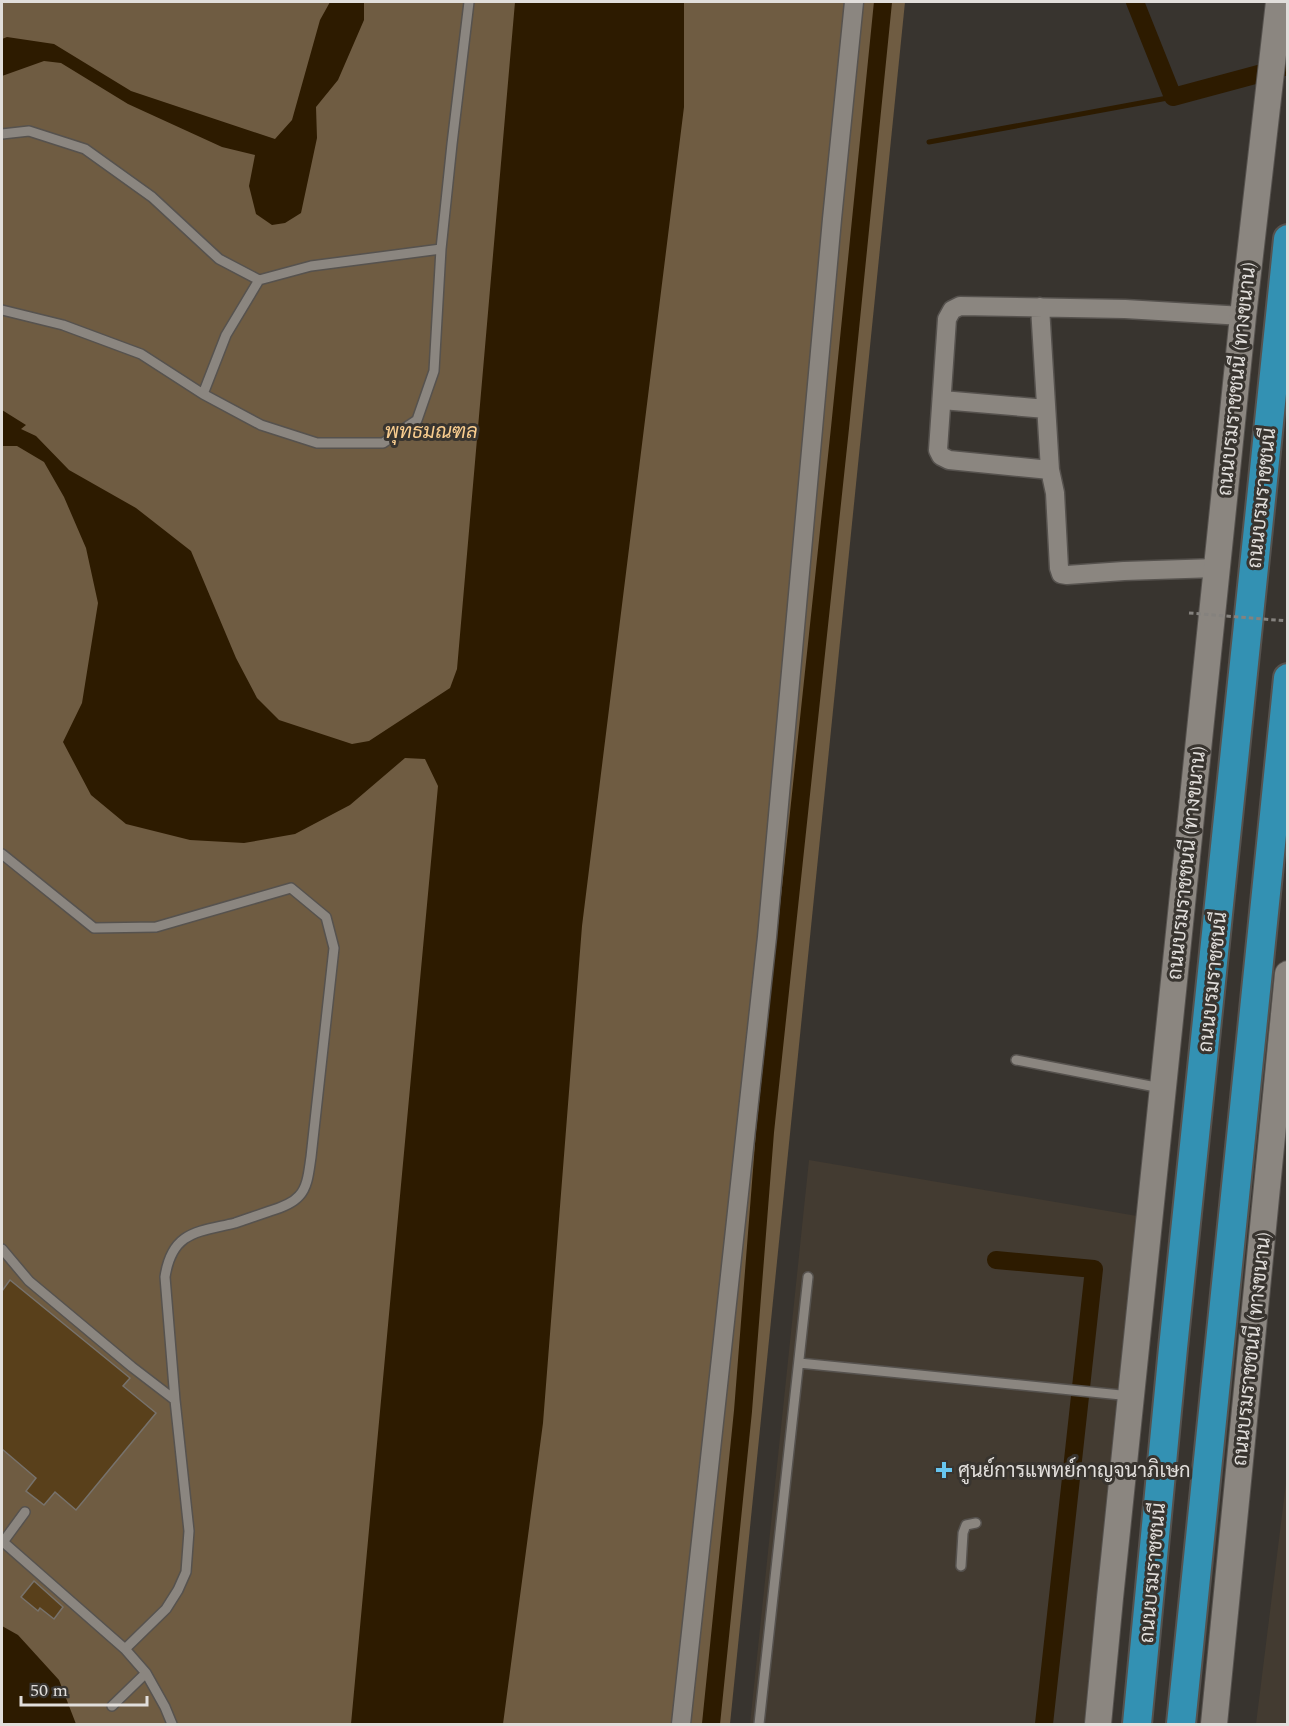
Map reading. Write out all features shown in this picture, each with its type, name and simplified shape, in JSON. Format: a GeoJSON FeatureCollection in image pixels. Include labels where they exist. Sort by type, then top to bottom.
{"type":"FeatureCollection","features":[{"type":"Feature","properties":{"kind":"highway","name":"ถนนบรมราชชนนี"},"geometry":{"type":"LineString","coordinates":[[1137,1725],[1172,1360],[1287,239]]}},
{"type":"Feature","properties":{"kind":"highway"},"geometry":{"type":"LineString","coordinates":[[1182,1725],[1287,678]]}},
{"type":"Feature","properties":{"kind":"main road","name":"ถนนบรมราชชนนี (ทางขนาน)"},"geometry":{"type":"LineString","coordinates":[[1098,1725],[1216,568],[1279,2]]}},
{"type":"Feature","properties":{"kind":"main road","name":"ถนนบรมราชชนนี (ทางขนาน)"},"geometry":{"type":"LineString","coordinates":[[1214,1725],[1287,974]]}},
{"type":"Feature","properties":{"kind":"street"},"geometry":{"type":"LineString","coordinates":[[681,1725],[767,937],[832,219],[854,2]]}},
{"type":"Feature","properties":{"kind":"street"},"geometry":{"type":"LineString","coordinates":[[1050,470],[949,460],[941,456],[939,450],[947,319],[952,310],[960,306],[1040,307],[1243,316]]}},
{"type":"Feature","properties":{"kind":"street"},"geometry":{"type":"LineString","coordinates":[[1040,307],[1050,470],[1055,492],[1059,568],[1062,574],[1216,568]]}},
{"type":"Feature","properties":{"kind":"street"},"geometry":{"type":"LineString","coordinates":[[942,400],[1046,409]]}},
{"type":"Feature","properties":{"kind":"lane"},"geometry":{"type":"LineString","coordinates":[[2,310],[63,325],[141,354],[203,394],[261,425],[318,443],[383,443],[417,420],[434,371],[441,249],[469,2]]}},
{"type":"Feature","properties":{"kind":"lane"},"geometry":{"type":"LineString","coordinates":[[2,134],[29,130],[85,149],[153,197],[219,259],[259,280],[311,266],[441,249]]}},
{"type":"Feature","properties":{"kind":"lane"},"geometry":{"type":"LineString","coordinates":[[203,394],[226,335],[259,280]]}},
{"type":"Feature","properties":{"kind":"lane"},"geometry":{"type":"LineString","coordinates":[[2,854],[94,928],[156,927],[291,888],[326,917],[334,948],[311,1157],[307,1182],[300,1196],[284,1206],[235,1223],[201,1230],[187,1237],[175,1248],[167,1263],[165,1277],[175,1400],[189,1531],[186,1572],[166,1609],[125,1649]]}},
{"type":"Feature","properties":{"kind":"lane"},"geometry":{"type":"LineString","coordinates":[[1016,1060],[1163,1088]]}},
{"type":"Feature","properties":{"kind":"lane"},"geometry":{"type":"LineString","coordinates":[[2,1249],[29,1281],[175,1400]]}},
{"type":"Feature","properties":{"kind":"lane"},"geometry":{"type":"LineString","coordinates":[[759,1725],[808,1277]]}},
{"type":"Feature","properties":{"kind":"lane"},"geometry":{"type":"LineString","coordinates":[[799,1363],[1131,1396]]}},
{"type":"Feature","properties":{"kind":"lane"},"geometry":{"type":"LineString","coordinates":[[25,1512],[2,1542],[125,1649],[146,1674],[165,1707],[172,1725]]}},
{"type":"Feature","properties":{"kind":"lane"},"geometry":{"type":"LineString","coordinates":[[961,1566],[963,1533],[966,1525],[976,1523]]}},
{"type":"Feature","properties":{"kind":"lane"},"geometry":{"type":"LineString","coordinates":[[112,1706],[146,1674]]}},
{"type":"Feature","properties":{"kind":"path"},"geometry":{"type":"LineString","coordinates":[[1190,613],[1287,621]]}},
{"type":"Feature","properties":{"kind":"shaded area"},"geometry":{"type":"Polygon","coordinates":[[[330,2],[364,2],[364,20],[338,80],[316,107],[317,138],[301,213],[285,223],[272,225],[256,214],[249,186],[255,155],[222,147],[128,104],[61,63],[44,61],[2,76],[2,39],[7,37],[54,44],[131,91],[275,139],[292,120],[320,20],[330,2]]]}},
{"type":"Feature","properties":{"kind":"shaded area"},"geometry":{"type":"Polygon","coordinates":[[[515,2],[684,2],[684,107],[582,926],[543,1423],[503,1724],[351,1724],[438,786],[425,759],[405,758],[350,805],[295,834],[244,843],[190,840],[126,824],[91,795],[63,742],[82,703],[98,603],[86,548],[64,497],[44,462],[17,446],[2,446],[2,410],[26,425],[21,429],[36,436],[69,470],[136,508],[191,551],[236,658],[257,698],[279,720],[352,744],[369,741],[450,688],[457,669],[515,2]]]}},
{"type":"Feature","properties":{"kind":"shaded area","name":"ศูนย์การแพทย์กาญจนาภิเษก"},"geometry":{"type":"Polygon","coordinates":[[[809,1160],[1137,1216],[1085,1724],[750,1724],[809,1160]]]}},
{"type":"Feature","properties":{"kind":"shaded area"},"geometry":{"type":"Polygon","coordinates":[[[1287,1475],[1287,1724],[1256,1724],[1287,1475]]]}},
{"type":"Feature","properties":{"kind":"shaded area"},"geometry":{"type":"Polygon","coordinates":[[[2,1626],[18,1635],[59,1680],[76,1724],[2,1724],[2,1626]]]}},
{"type":"Feature","properties":{"kind":"green space","name":"พุทธมณฑล"},"geometry":{"type":"Polygon","coordinates":[[[2,2],[905,2],[730,1724],[2,1724],[2,2]]]}},
{"type":"Feature","properties":{"kind":"building"},"geometry":{"type":"Polygon","coordinates":[[[10,1280],[130,1378],[123,1386],[156,1413],[76,1510],[55,1492],[44,1505],[26,1491],[36,1478],[2,1449],[2,1291],[10,1280]]]}},
{"type":"Feature","properties":{"kind":"building"},"geometry":{"type":"Polygon","coordinates":[[[34,1581],[63,1607],[54,1619],[40,1608],[38,1611],[21,1597],[34,1581]]]}},
{"type":"Feature","properties":{"kind":"waterway"},"geometry":{"type":"LineString","coordinates":[[711,1724],[743,1411],[765,1132],[883,2]]}},
{"type":"Feature","properties":{"kind":"waterway"},"geometry":{"type":"LineString","coordinates":[[1135,2],[1173,97],[1288,66]]}},
{"type":"Feature","properties":{"kind":"waterway"},"geometry":{"type":"LineString","coordinates":[[929,142],[1173,97]]}},
{"type":"Feature","properties":{"kind":"waterway"},"geometry":{"type":"LineString","coordinates":[[996,1260],[1094,1269],[1044,1724]]}},
{"type":"Feature","properties":{"kind":"place","name":"ศูนย์การแพทย์กาญจนาภิเษก"},"geometry":{"type":"Point","coordinates":[944,1470]}}]}
